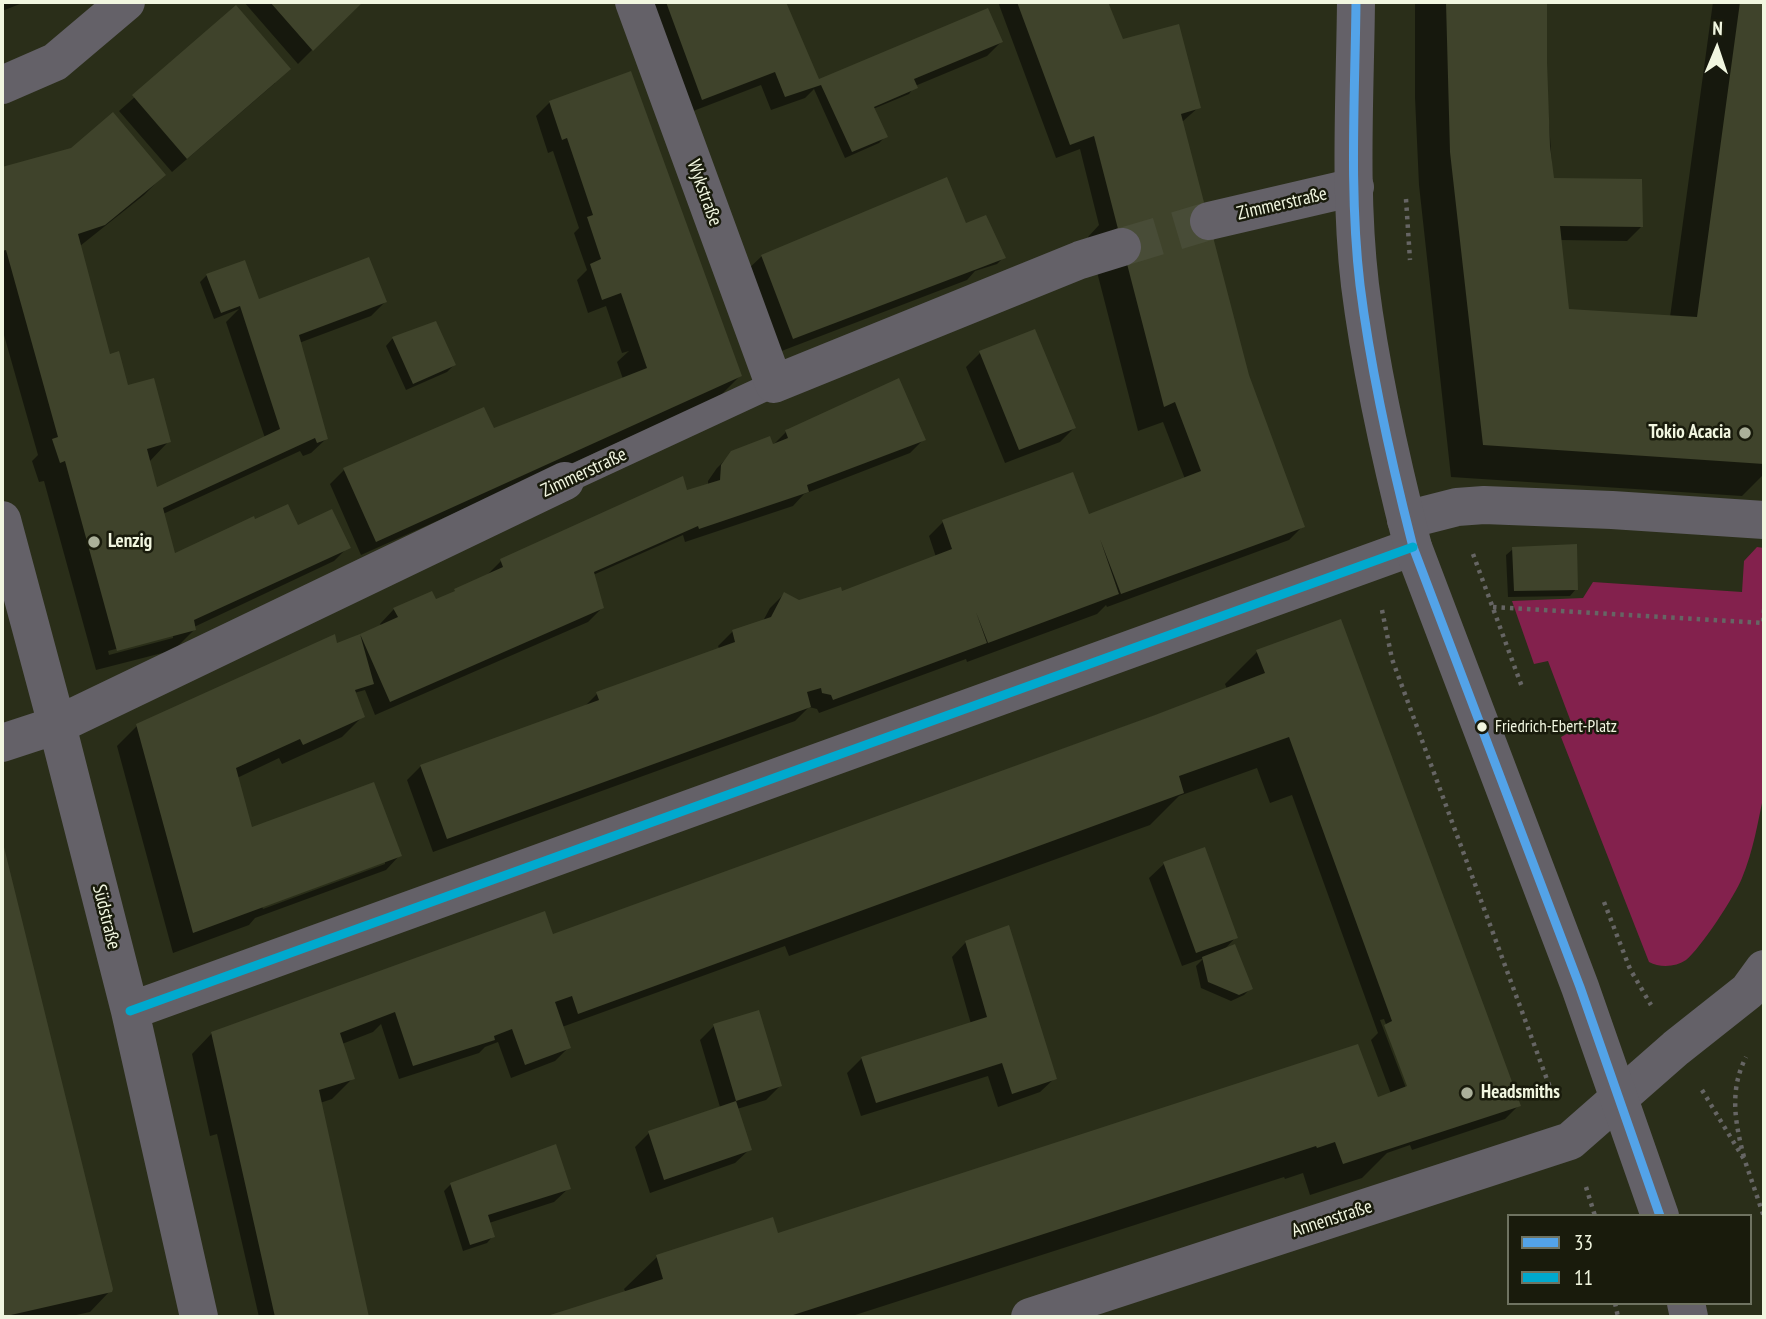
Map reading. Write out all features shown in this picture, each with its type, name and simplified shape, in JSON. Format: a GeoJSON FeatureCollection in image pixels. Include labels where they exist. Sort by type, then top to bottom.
{"type":"FeatureCollection","features":[{"type":"Feature","properties":{"kind":"street"},"geometry":{"type":"LineString","coordinates":[[2,85],[55,62],[126,2]]}},
{"type":"Feature","properties":{"kind":"street","name":"Wykstraße"},"geometry":{"type":"LineString","coordinates":[[634,2],[774,384]]}},
{"type":"Feature","properties":{"kind":"street"},"geometry":{"type":"LineString","coordinates":[[1356,2],[1354,187],[1360,284],[1370,351],[1409,534],[1619,1095],[1659,1214]]}},
{"type":"Feature","properties":{"kind":"street","name":"Zimmerstraße"},"geometry":{"type":"LineString","coordinates":[[1209,221],[1354,187]]}},
{"type":"Feature","properties":{"kind":"street","name":"Zimmerstraße"},"geometry":{"type":"LineString","coordinates":[[774,384],[1080,260],[1122,247]]}},
{"type":"Feature","properties":{"kind":"street","name":"Zimmerstraße"},"geometry":{"type":"LineString","coordinates":[[2,743],[57,725],[565,481]]}},
{"type":"Feature","properties":{"kind":"street"},"geometry":{"type":"LineString","coordinates":[[130,1011],[1409,534],[1457,507],[1485,505],[1612,510],[1764,520]]}},
{"type":"Feature","properties":{"kind":"street","name":"Südstraße"},"geometry":{"type":"LineString","coordinates":[[2,520],[130,1011],[199,1317]]}},
{"type":"Feature","properties":{"kind":"street","name":"Annenstraße"},"geometry":{"type":"LineString","coordinates":[[1030,1317],[1570,1141],[1619,1095],[1748,991],[1764,969]]}},
{"type":"Feature","properties":{"kind":"lane","name":"Zimmerstraße"},"geometry":{"type":"LineString","coordinates":[[565,481],[774,384]]}},
{"type":"Feature","properties":{"kind":"path"},"geometry":{"type":"LineString","coordinates":[[1493,607],[1763,623],[1764,609]]}},
{"type":"Feature","properties":{"kind":"path"},"geometry":{"type":"LineString","coordinates":[[1676,1048],[1745,1161]]}},
{"type":"Feature","properties":{"kind":"path"},"geometry":{"type":"LineString","coordinates":[[1750,1050],[1738,1075],[1734,1100],[1736,1124],[1764,1217]]}},
{"type":"Feature","properties":{"kind":"shaded area","name":"Friedrich-Ebert-Platz"},"geometry":{"type":"Polygon","coordinates":[[[1757,547],[1764,548],[1764,793],[1755,837],[1738,886],[1700,945],[1682,962],[1658,965],[1649,962],[1561,737],[1574,730],[1548,661],[1534,664],[1512,601],[1583,598],[1593,582],[1742,592],[1744,561],[1757,547]]]}},
{"type":"Feature","properties":{"kind":"building"},"geometry":{"type":"Polygon","coordinates":[[[270,2],[363,2],[313,51],[270,2]]]}},
{"type":"Feature","properties":{"kind":"building"},"geometry":{"type":"Polygon","coordinates":[[[666,2],[786,2],[819,79],[988,8],[1003,42],[914,79],[918,88],[874,107],[888,137],[852,152],[821,85],[785,97],[775,72],[702,100],[666,2]]]}},
{"type":"Feature","properties":{"kind":"building"},"geometry":{"type":"Polygon","coordinates":[[[1017,2],[1108,2],[1123,39],[1179,24],[1201,108],[1181,114],[1249,375],[1305,527],[1121,594],[1100,539],[1119,594],[988,643],[976,612],[987,643],[833,700],[831,695],[822,693],[821,688],[807,692],[811,707],[447,839],[420,765],[599,700],[596,692],[735,642],[732,630],[771,617],[784,592],[799,600],[841,587],[842,591],[952,549],[942,520],[1073,472],[1089,514],[1201,471],[1175,402],[1164,407],[1094,136],[1070,145],[1017,2]]]}},
{"type":"Feature","properties":{"kind":"building"},"geometry":{"type":"Polygon","coordinates":[[[1446,2],[1547,2],[1550,146],[1554,178],[1642,179],[1643,227],[1560,226],[1569,309],[1697,317],[1740,2],[1764,2],[1764,464],[1483,445],[1450,152],[1446,2]]]}},
{"type":"Feature","properties":{"kind":"building"},"geometry":{"type":"Polygon","coordinates":[[[236,5],[291,69],[187,159],[132,95],[236,5]]]}},
{"type":"Feature","properties":{"kind":"building"},"geometry":{"type":"Polygon","coordinates":[[[631,71],[742,376],[376,542],[343,468],[484,407],[494,428],[647,368],[621,293],[602,300],[590,264],[601,259],[587,217],[593,215],[567,138],[562,140],[549,101],[631,71]]]}},
{"type":"Feature","properties":{"kind":"building"},"geometry":{"type":"Polygon","coordinates":[[[113,112],[166,175],[105,225],[78,234],[110,354],[119,351],[128,385],[154,378],[171,442],[147,449],[157,487],[280,429],[240,306],[221,313],[206,274],[245,260],[259,299],[369,257],[387,302],[299,335],[328,439],[317,443],[315,438],[163,508],[175,553],[254,516],[255,519],[288,504],[298,525],[332,509],[351,548],[194,620],[196,630],[117,651],[65,461],[60,463],[52,439],[58,437],[6,250],[2,251],[2,167],[71,148],[113,112]]]}},
{"type":"Feature","properties":{"kind":"building"},"geometry":{"type":"Polygon","coordinates":[[[947,177],[966,223],[986,215],[1006,258],[793,339],[761,255],[947,177]]]}},
{"type":"Feature","properties":{"kind":"building"},"geometry":{"type":"Polygon","coordinates":[[[436,321],[456,365],[413,384],[392,337],[436,321]]]}},
{"type":"Feature","properties":{"kind":"building"},"geometry":{"type":"Polygon","coordinates":[[[1035,329],[1076,428],[1019,450],[979,351],[1035,329]]]}},
{"type":"Feature","properties":{"kind":"building"},"geometry":{"type":"Polygon","coordinates":[[[899,378],[926,440],[807,485],[809,492],[699,529],[698,526],[594,572],[604,608],[390,702],[360,634],[398,617],[393,608],[432,591],[436,599],[455,591],[454,589],[503,567],[500,559],[683,476],[687,490],[720,480],[721,465],[731,451],[770,436],[773,444],[788,438],[785,430],[899,378]]]}},
{"type":"Feature","properties":{"kind":"building"},"geometry":{"type":"Polygon","coordinates":[[[1577,544],[1578,590],[1514,591],[1512,547],[1577,544]]]}},
{"type":"Feature","properties":{"kind":"building"},"geometry":{"type":"Polygon","coordinates":[[[1341,619],[1521,1106],[1343,1164],[1335,1142],[1317,1148],[1316,1146],[787,1317],[544,1317],[663,1279],[656,1255],[773,1217],[778,1233],[1358,1044],[1378,1097],[1407,1086],[1384,1025],[1392,1021],[1289,737],[1179,776],[1184,793],[578,1014],[572,996],[555,1002],[571,1048],[525,1065],[512,1029],[494,1036],[495,1040],[413,1066],[395,1012],[340,1033],[355,1079],[319,1090],[369,1317],[275,1317],[211,1032],[545,911],[553,934],[1155,715],[1265,673],[1256,650],[1341,619]]]}},
{"type":"Feature","properties":{"kind":"building"},"geometry":{"type":"Polygon","coordinates":[[[335,634],[337,643],[360,634],[374,684],[355,690],[365,717],[303,745],[300,739],[236,768],[252,827],[374,782],[402,856],[193,933],[136,724],[335,634]]]}},
{"type":"Feature","properties":{"kind":"building"},"geometry":{"type":"Polygon","coordinates":[[[2,839],[113,1289],[112,1292],[2,1317],[2,839]]]}},
{"type":"Feature","properties":{"kind":"building"},"geometry":{"type":"Polygon","coordinates":[[[1205,847],[1238,938],[1196,953],[1163,862],[1205,847]]]}},
{"type":"Feature","properties":{"kind":"building"},"geometry":{"type":"Polygon","coordinates":[[[1009,925],[1057,1079],[1012,1094],[1002,1063],[876,1103],[861,1057],[987,1017],[965,941],[1009,925]]]}},
{"type":"Feature","properties":{"kind":"building"},"geometry":{"type":"Polygon","coordinates":[[[1235,944],[1253,989],[1239,995],[1208,982],[1202,957],[1235,944]]]}},
{"type":"Feature","properties":{"kind":"building"},"geometry":{"type":"Polygon","coordinates":[[[759,1010],[782,1086],[736,1101],[713,1024],[759,1010]]]}},
{"type":"Feature","properties":{"kind":"building"},"geometry":{"type":"Polygon","coordinates":[[[736,1101],[752,1150],[664,1180],[648,1131],[736,1101]]]}},
{"type":"Feature","properties":{"kind":"building"},"geometry":{"type":"Polygon","coordinates":[[[556,1144],[571,1189],[488,1215],[495,1237],[470,1245],[450,1183],[556,1144]]]}},
{"type":"Feature","properties":{"kind":"tunnel"},"geometry":{"type":"LineString","coordinates":[[1122,247],[1209,221]]}},
{"type":"Feature","properties":{"kind":"transit line","name":"33"},"geometry":{"type":"LineString","coordinates":[[1356,2],[1355,215],[1360,285],[1389,450],[1413,547],[1580,987],[1659,1214]]}},
{"type":"Feature","properties":{"kind":"transit line","name":"11"},"geometry":{"type":"LineString","coordinates":[[130,1011],[1413,547]]}},
{"type":"Feature","properties":{"kind":"place","name":"Tokio Acacia"},"geometry":{"type":"Point","coordinates":[1745,433]}},
{"type":"Feature","properties":{"kind":"place","name":"Lenzig"},"geometry":{"type":"Point","coordinates":[94,542]}},
{"type":"Feature","properties":{"kind":"place","name":"Friedrich-Ebert-Platz"},"geometry":{"type":"Point","coordinates":[1482,727]}},
{"type":"Feature","properties":{"kind":"place","name":"Headsmiths"},"geometry":{"type":"Point","coordinates":[1467,1093]}}]}
